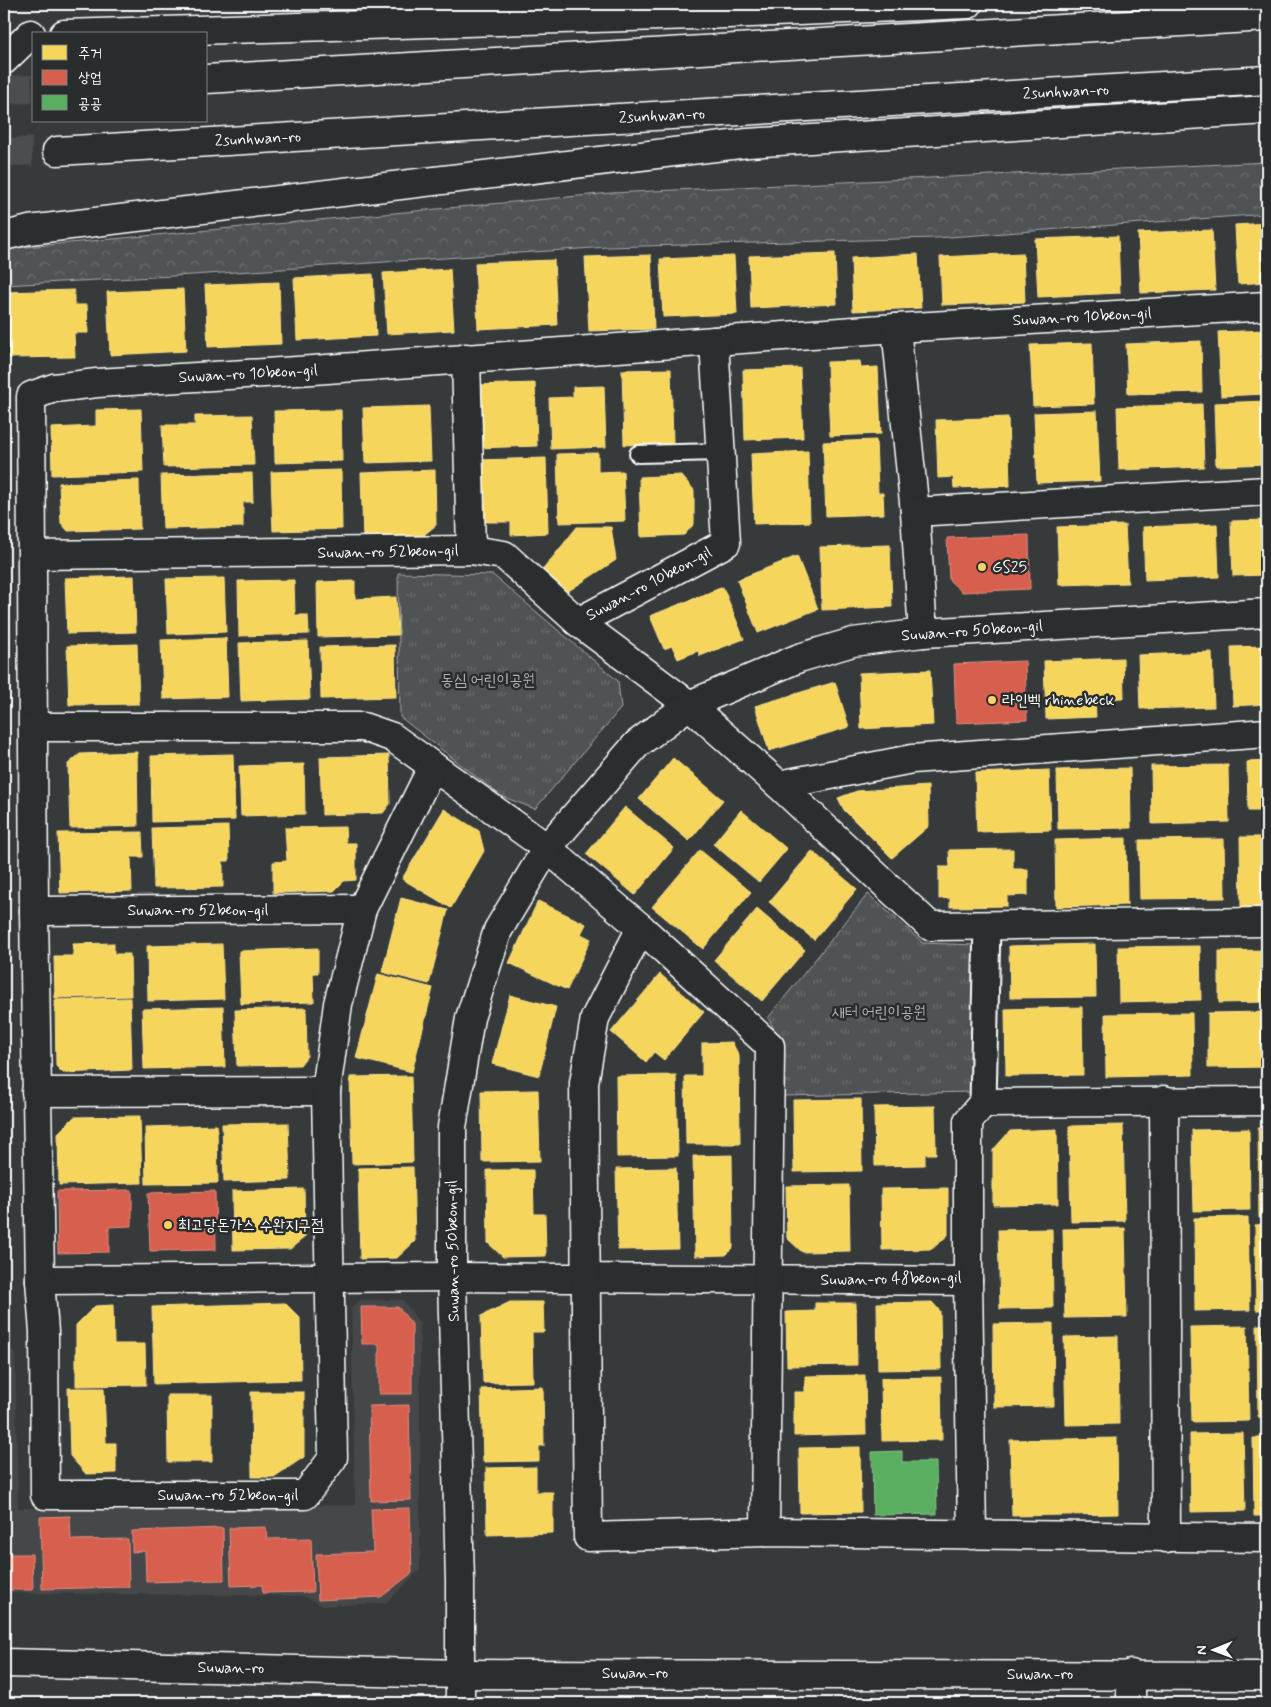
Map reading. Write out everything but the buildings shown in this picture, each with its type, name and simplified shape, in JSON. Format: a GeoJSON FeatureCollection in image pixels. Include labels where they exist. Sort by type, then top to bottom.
{"type":"FeatureCollection","features":[{"type":"Feature","properties":{"kind":"main road"},"geometry":{"type":"LineString","coordinates":[[130,32],[728,14],[968,4]]}},
{"type":"Feature","properties":{"kind":"main road"},"geometry":{"type":"LineString","coordinates":[[208,79],[1267,17]]}},
{"type":"Feature","properties":{"kind":"main road"},"geometry":{"type":"LineString","coordinates":[[4,33],[32,34]]}},
{"type":"Feature","properties":{"kind":"main road"},"geometry":{"type":"LineString","coordinates":[[4,49],[32,34]]}},
{"type":"Feature","properties":{"kind":"main road"},"geometry":{"type":"LineString","coordinates":[[4,60],[32,34]]}},
{"type":"Feature","properties":{"kind":"main road","name":"2sunhwan-ro"},"geometry":{"type":"LineString","coordinates":[[57,151],[1267,80]]}},
{"type":"Feature","properties":{"kind":"main road"},"geometry":{"type":"LineString","coordinates":[[4,218],[12,231],[748,142],[1267,110]]}},
{"type":"Feature","properties":{"kind":"main road","name":"Suwan-ro 10beon-gil"},"geometry":{"type":"LineString","coordinates":[[33,554],[31,396],[54,388],[96,383],[313,370],[714,340],[1267,306]]}},
{"type":"Feature","properties":{"kind":"main road"},"geometry":{"type":"LineString","coordinates":[[896,328],[915,512],[923,633]]}},
{"type":"Feature","properties":{"kind":"main road","name":"Suwan-ro 10beon-gil"},"geometry":{"type":"LineString","coordinates":[[578,622],[726,543],[714,340]]}},
{"type":"Feature","properties":{"kind":"main road"},"geometry":{"type":"LineString","coordinates":[[466,358],[471,550]]}},
{"type":"Feature","properties":{"kind":"main road"},"geometry":{"type":"LineString","coordinates":[[915,512],[1267,490]]}},
{"type":"Feature","properties":{"kind":"main road","name":"Suwan-ro 52beon-gil"},"geometry":{"type":"LineString","coordinates":[[33,554],[471,550],[504,554],[578,622],[689,705]]}},
{"type":"Feature","properties":{"kind":"main road"},"geometry":{"type":"LineString","coordinates":[[33,554],[34,912],[40,1280],[329,1279],[452,1276]]}},
{"type":"Feature","properties":{"kind":"main road","name":"Suwan-ro 50beon-gil"},"geometry":{"type":"LineString","coordinates":[[460,1703],[461,1674],[452,1276],[452,1127],[470,1018],[498,930],[547,848],[637,744],[689,705],[799,658],[853,642],[923,633],[1267,613]]}},
{"type":"Feature","properties":{"kind":"main road"},"geometry":{"type":"LineString","coordinates":[[689,705],[779,785],[930,926],[1267,922]]}},
{"type":"Feature","properties":{"kind":"main road"},"geometry":{"type":"LineString","coordinates":[[34,727],[364,727],[392,737],[547,848],[641,928],[770,1046],[765,1532]]}},
{"type":"Feature","properties":{"kind":"main road"},"geometry":{"type":"LineString","coordinates":[[779,785],[912,759],[1267,733]]}},
{"type":"Feature","properties":{"kind":"main road","name":"Suwan-ro 52beon-gil"},"geometry":{"type":"LineString","coordinates":[[40,1280],[44,1332],[45,1495],[306,1496],[333,1458],[326,1091],[338,1004],[362,909],[434,766]]}},
{"type":"Feature","properties":{"kind":"main road","name":"Suwan-ro 52beon-gil"},"geometry":{"type":"LineString","coordinates":[[34,912],[362,909]]}},
{"type":"Feature","properties":{"kind":"main road"},"geometry":{"type":"LineString","coordinates":[[641,928],[595,1018],[584,1083],[588,1537],[765,1532],[1267,1538]]}},
{"type":"Feature","properties":{"kind":"main road"},"geometry":{"type":"LineString","coordinates":[[36,1092],[326,1091]]}},
{"type":"Feature","properties":{"kind":"main road"},"geometry":{"type":"LineString","coordinates":[[983,1103],[1164,1100],[1267,1101]]}},
{"type":"Feature","properties":{"kind":"main road"},"geometry":{"type":"LineString","coordinates":[[1164,1100],[1166,1538]]}},
{"type":"Feature","properties":{"kind":"main road","name":"Suwan-ro 48beon-gil"},"geometry":{"type":"LineString","coordinates":[[452,1276],[968,1281],[968,1120],[983,1103]]}},
{"type":"Feature","properties":{"kind":"main road"},"geometry":{"type":"LineString","coordinates":[[968,1281],[972,1535]]}},
{"type":"Feature","properties":{"kind":"main road","name":"Suwan-ro"},"geometry":{"type":"LineString","coordinates":[[4,1663],[461,1674],[1131,1674],[1267,1676]]}},
{"type":"Feature","properties":{"kind":"main road"},"geometry":{"type":"LineString","coordinates":[[1131,1674],[1131,1703]]}},
{"type":"Feature","properties":{"kind":"street"},"geometry":{"type":"LineString","coordinates":[[983,1103],[987,925]]}},
{"type":"Feature","properties":{"kind":"lane"},"geometry":{"type":"LineString","coordinates":[[638,454],[720,452]]}},
{"type":"Feature","properties":{"kind":"shaded area"},"geometry":{"type":"Polygon","coordinates":[[[361,1300],[403,1300],[420,1324],[420,1570],[386,1603],[323,1606],[304,1596],[4,1593],[4,1350],[15,1351],[18,1508],[355,1505],[351,1307],[361,1300]]]}},
{"type":"Feature","properties":{"kind":"green space"},"geometry":{"type":"Polygon","coordinates":[[[1267,162],[1267,214],[936,238],[608,247],[192,275],[4,285],[4,249],[611,193],[1267,162]]]}},
{"type":"Feature","properties":{"kind":"green space","name":"동심 어린이공원"},"geometry":{"type":"Polygon","coordinates":[[[398,573],[493,575],[618,681],[621,708],[535,809],[501,796],[400,717],[398,573]]]}},
{"type":"Feature","properties":{"kind":"green space","name":"새터 어린이공원"},"geometry":{"type":"Polygon","coordinates":[[[868,894],[923,943],[975,945],[972,1092],[783,1096],[782,1043],[768,1018],[868,894]]]}},
{"type":"Feature","properties":{"kind":"tunnel"},"geometry":{"type":"LineString","coordinates":[[4,90],[32,89]]}},
{"type":"Feature","properties":{"kind":"tunnel"},"geometry":{"type":"LineString","coordinates":[[4,152],[57,151]]}},
{"type":"Feature","properties":{"kind":"place","name":"GS25"},"geometry":{"type":"Point","coordinates":[982,567]}},
{"type":"Feature","properties":{"kind":"place","name":"라인벡 rhinebeck"},"geometry":{"type":"Point","coordinates":[992,700]}},
{"type":"Feature","properties":{"kind":"place","name":"최고당돈가스 수완지구점"},"geometry":{"type":"Point","coordinates":[168,1225]}}]}
